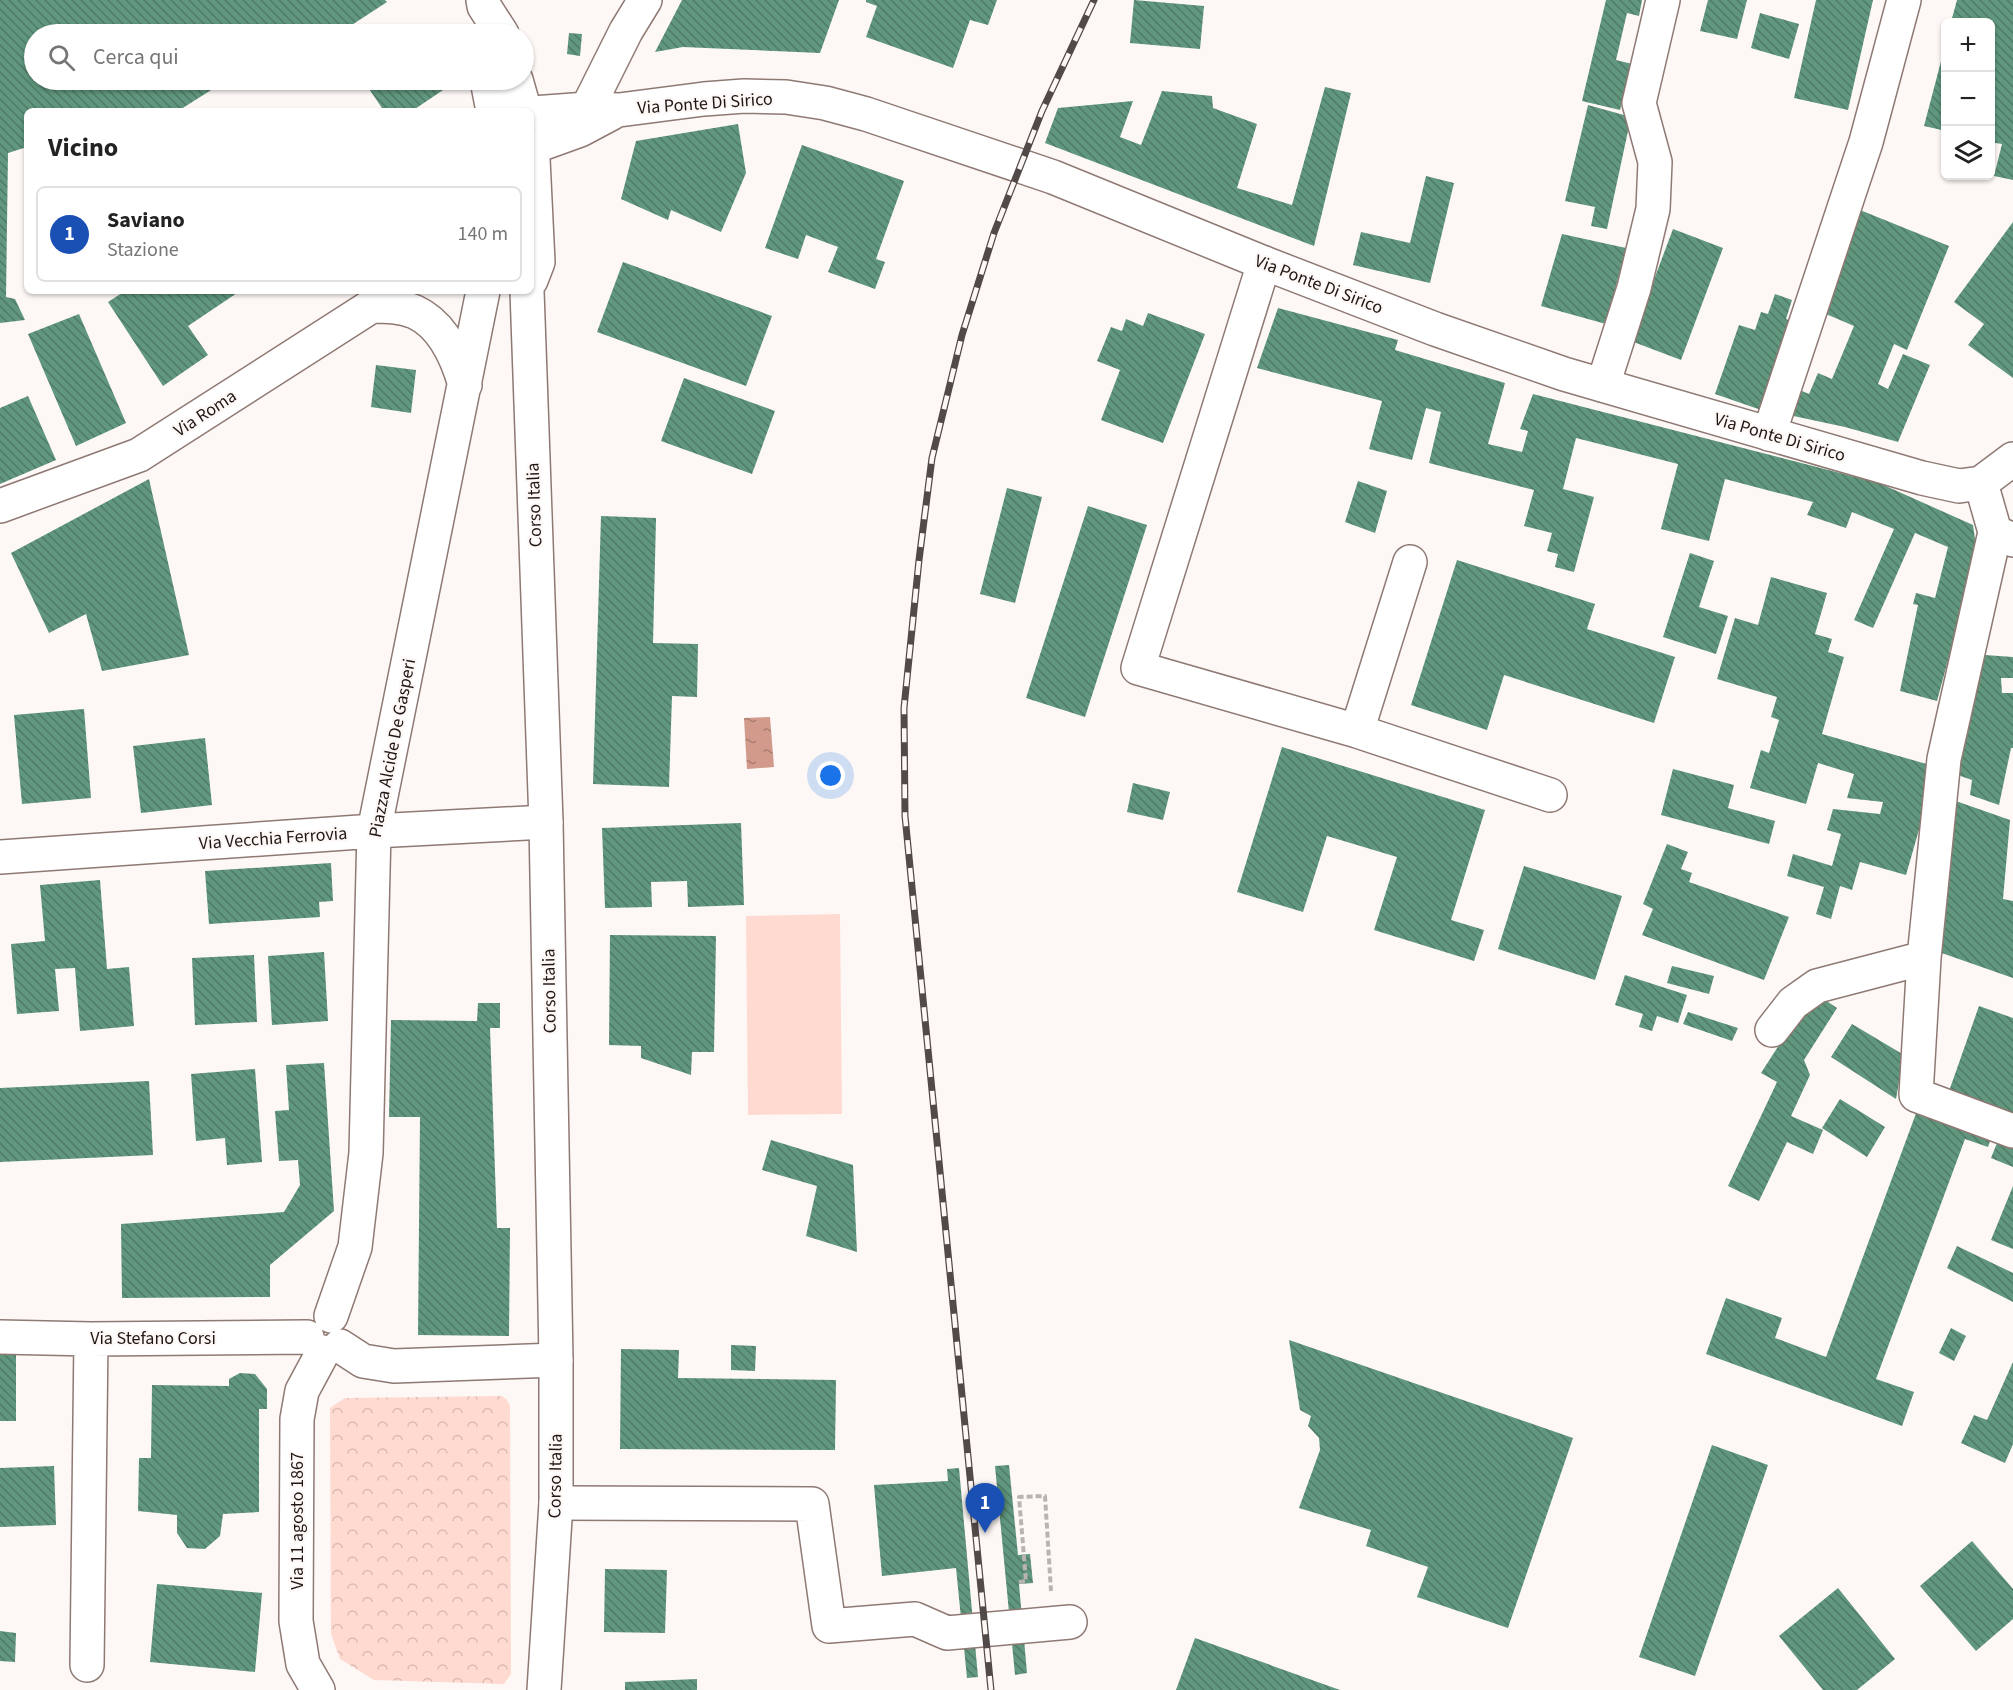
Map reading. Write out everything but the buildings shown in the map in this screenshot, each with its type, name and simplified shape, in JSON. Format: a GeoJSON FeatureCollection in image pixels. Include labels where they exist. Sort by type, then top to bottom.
{"type":"FeatureCollection","features":[{"type":"Feature","properties":{"kind":"street"},"geometry":{"type":"LineString","coordinates":[[536,154],[598,115],[627,31],[645,0]]}},
{"type":"Feature","properties":{"kind":"street"},"geometry":{"type":"LineString","coordinates":[[1603,385],[1634,288],[1653,209],[1655,162],[1640,103],[1663,0]]}},
{"type":"Feature","properties":{"kind":"street"},"geometry":{"type":"LineString","coordinates":[[1769,434],[1866,142],[1904,0]]}},
{"type":"Feature","properties":{"kind":"street","name":"Corso Italia"},"geometry":{"type":"LineString","coordinates":[[499,90],[518,106]]}},
{"type":"Feature","properties":{"kind":"street","name":"Via Ponte Di Sirico"},"geometry":{"type":"LineString","coordinates":[[598,115],[744,96],[786,97],[825,103],[866,114],[1053,177],[1264,264],[1436,329],[1564,374],[1922,478],[1959,486],[1981,483]]}},
{"type":"Feature","properties":{"kind":"street"},"geometry":{"type":"LineString","coordinates":[[518,106],[598,115]]}},
{"type":"Feature","properties":{"kind":"street","name":"Corso Italia"},"geometry":{"type":"LineString","coordinates":[[534,119],[543,126],[536,154],[534,214]]}},
{"type":"Feature","properties":{"kind":"street"},"geometry":{"type":"LineString","coordinates":[[1264,264],[1138,668],[1357,731],[1550,795]]}},
{"type":"Feature","properties":{"kind":"street","name":"Piazza Alcide De Gasperi"},"geometry":{"type":"LineString","coordinates":[[325,1338],[355,1247],[366,1153],[374,831],[482,294]]}},
{"type":"Feature","properties":{"kind":"street","name":"Corso Italia"},"geometry":{"type":"LineString","coordinates":[[533,294],[546,822],[556,1360],[556,1503],[544,1690]]}},
{"type":"Feature","properties":{"kind":"street"},"geometry":{"type":"LineString","coordinates":[[383,298],[427,320],[451,347],[465,385]]}},
{"type":"Feature","properties":{"kind":"street","name":"Via Roma"},"geometry":{"type":"LineString","coordinates":[[0,506],[139,455],[383,298]]}},
{"type":"Feature","properties":{"kind":"street"},"geometry":{"type":"LineString","coordinates":[[2013,459],[1981,483],[2004,536],[1944,759],[1924,958],[1916,1095],[2013,1131]]}},
{"type":"Feature","properties":{"kind":"street"},"geometry":{"type":"LineString","coordinates":[[1357,731],[1410,562]]}},
{"type":"Feature","properties":{"kind":"street","name":"Via Vecchia Ferrovia"},"geometry":{"type":"LineString","coordinates":[[0,857],[374,831],[546,822]]}},
{"type":"Feature","properties":{"kind":"street"},"geometry":{"type":"LineString","coordinates":[[1772,1030],[1793,1003],[1817,986],[1924,958]]}},
{"type":"Feature","properties":{"kind":"street","name":"Via Stefano Corsi"},"geometry":{"type":"LineString","coordinates":[[0,1337],[325,1338]]}},
{"type":"Feature","properties":{"kind":"street"},"geometry":{"type":"LineString","coordinates":[[325,1338],[363,1361],[394,1366],[556,1360]]}},
{"type":"Feature","properties":{"kind":"street","name":"Via 11 agosto 1867"},"geometry":{"type":"LineString","coordinates":[[318,1690],[303,1664],[296,1621],[297,1419],[302,1391],[325,1338]]}},
{"type":"Feature","properties":{"kind":"street"},"geometry":{"type":"LineString","coordinates":[[87,1665],[91,1339]]}},
{"type":"Feature","properties":{"kind":"street"},"geometry":{"type":"LineString","coordinates":[[556,1503],[812,1504],[829,1626],[915,1619],[947,1634],[1062,1623]]}},
{"type":"Feature","properties":{"kind":"path"},"geometry":{"type":"LineString","coordinates":[[1019,1582],[1026,1581],[1019,1497],[1045,1496],[1062,1623]]}},
{"type":"Feature","properties":{"kind":"green space"},"geometry":{"type":"Polygon","coordinates":[[[840,914],[842,1114],[748,1115],[746,916],[840,914]]]}},
{"type":"Feature","properties":{"kind":"green space"},"geometry":{"type":"Polygon","coordinates":[[[502,1396],[510,1406],[511,1674],[504,1684],[374,1680],[340,1659],[331,1634],[330,1408],[345,1398],[502,1396]]]}},
{"type":"Feature","properties":{"kind":"water"},"geometry":{"type":"Polygon","coordinates":[[[770,717],[774,767],[747,769],[744,718],[770,717]]]}},
{"type":"Feature","properties":{"kind":"railway"},"geometry":{"type":"LineString","coordinates":[[991,1690],[905,816],[904,708],[932,458],[962,335],[994,233],[1042,111],[1094,0]]}},
{"type":"Feature","properties":{"kind":"place","name":"Saviano"},"geometry":{"type":"Point","coordinates":[985,1533]}}]}
